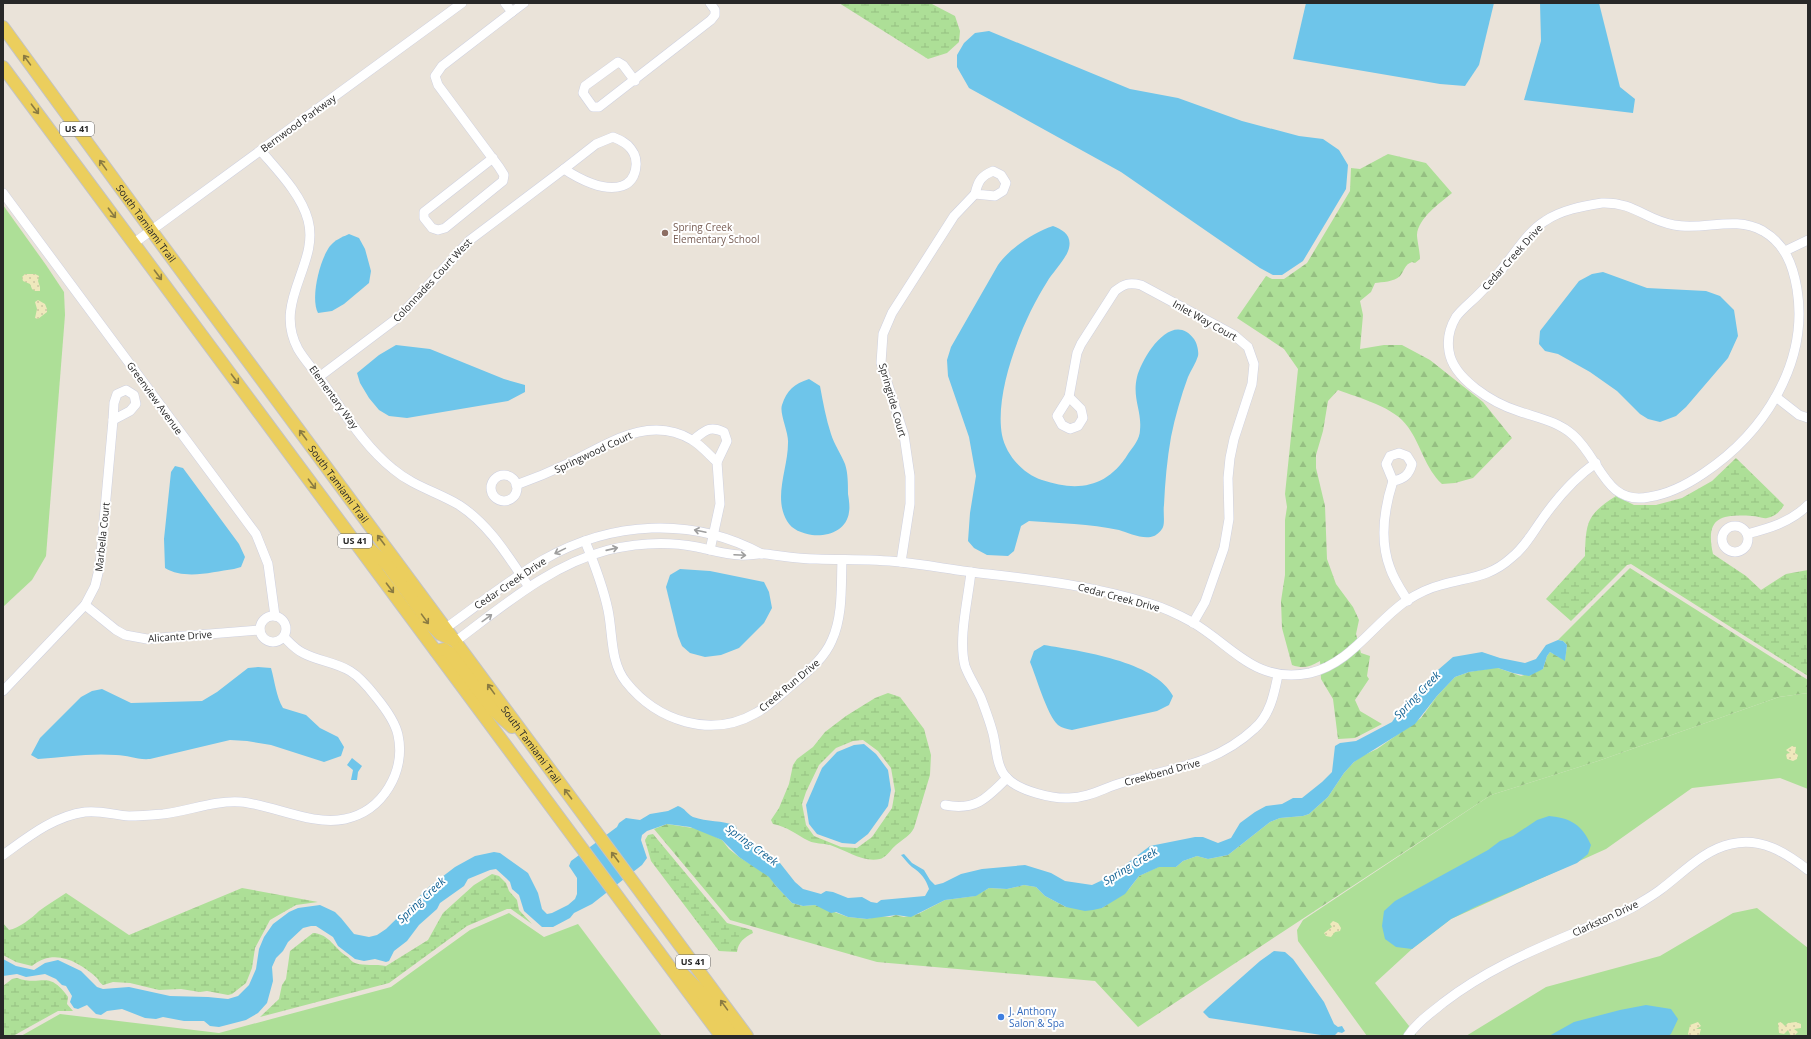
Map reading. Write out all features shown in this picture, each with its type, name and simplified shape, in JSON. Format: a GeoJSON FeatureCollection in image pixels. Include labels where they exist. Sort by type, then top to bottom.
{"type":"FeatureCollection","features":[{"type":"Feature","properties":{"kind":"main road","name":"South Tamiami Trail"},"geometry":{"type":"LineString","coordinates":[[3,27],[151,230],[747,1036]]}},
{"type":"Feature","properties":{"kind":"main road","name":"South Tamiami Trail"},"geometry":{"type":"LineString","coordinates":[[3,66],[721,1036]]}},
{"type":"Feature","properties":{"kind":"main road"},"geometry":{"type":"LineString","coordinates":[[336,516],[388,566],[430,624],[440,634],[456,641]]}},
{"type":"Feature","properties":{"kind":"main road"},"geometry":{"type":"LineString","coordinates":[[436,651],[444,649],[450,654],[493,710],[534,747]]}},
{"type":"Feature","properties":{"kind":"main road"},"geometry":{"type":"LineString","coordinates":[[651,942],[702,993],[733,1036]]}},
{"type":"Feature","properties":{"kind":"street","name":"Bernwood Parkway"},"geometry":{"type":"LineString","coordinates":[[134,243],[462,3]]}},
{"type":"Feature","properties":{"kind":"street"},"geometry":{"type":"LineString","coordinates":[[505,3],[512,12]]}},
{"type":"Feature","properties":{"kind":"street"},"geometry":{"type":"LineString","coordinates":[[493,158],[426,210],[423,216],[432,228],[438,230],[445,228],[501,184],[504,175],[493,158],[438,85],[435,76],[442,66],[524,3]]}},
{"type":"Feature","properties":{"kind":"street"},"geometry":{"type":"LineString","coordinates":[[635,81],[623,65],[618,62],[585,86],[583,93],[593,107],[598,108],[635,81],[711,20],[715,15],[715,10],[710,3]]}},
{"type":"Feature","properties":{"kind":"street","name":"Colonnades Court West"},"geometry":{"type":"LineString","coordinates":[[319,377],[400,316],[470,240],[596,144],[613,137],[623,141],[631,149],[636,159],[636,170],[631,179],[623,186],[613,188],[604,187],[576,178],[564,169]]}},
{"type":"Feature","properties":{"kind":"street","name":"Elementary Way"},"geometry":{"type":"LineString","coordinates":[[261,151],[295,194],[308,219],[310,238],[293,296],[289,318],[298,350],[350,420],[380,457],[404,478],[448,499],[469,513],[488,530],[529,587]]}},
{"type":"Feature","properties":{"kind":"street","name":"Greenview Avenue"},"geometry":{"type":"LineString","coordinates":[[3,193],[256,534],[268,564],[275,616]]}},
{"type":"Feature","properties":{"kind":"street","name":"Springtide Court"},"geometry":{"type":"LineString","coordinates":[[901,562],[910,504],[910,476],[904,435],[881,363],[883,334],[892,313],[954,216],[975,194]]}},
{"type":"Feature","properties":{"kind":"street","name":"Cedar Creek Drive"},"geometry":{"type":"LineString","coordinates":[[1607,203],[1621,204],[1635,209],[1656,220],[1674,226],[1693,227],[1729,222],[1749,225],[1772,238],[1785,252],[1790,261],[1796,284],[1799,308],[1798,327],[1792,361],[1776,398],[1754,429],[1725,458],[1697,478],[1662,494],[1643,498],[1625,496],[1609,485],[1584,446],[1570,432],[1545,419],[1507,407],[1473,386],[1458,373],[1453,365],[1448,345],[1451,327],[1462,310],[1489,284],[1538,226],[1558,214],[1592,205],[1607,203]]}},
{"type":"Feature","properties":{"kind":"street"},"geometry":{"type":"LineString","coordinates":[[1785,252],[1808,240]]}},
{"type":"Feature","properties":{"kind":"street","name":"Inlet Way Court"},"geometry":{"type":"LineString","coordinates":[[1068,397],[1074,363],[1081,344],[1115,291],[1122,285],[1131,282],[1141,285],[1234,335],[1248,347],[1254,364],[1254,374],[1230,458],[1228,478],[1229,519],[1226,539],[1205,602],[1193,623]]}},
{"type":"Feature","properties":{"kind":"street"},"geometry":{"type":"LineString","coordinates":[[1776,398],[1799,415],[1808,418]]}},
{"type":"Feature","properties":{"kind":"street","name":"Marbella Court"},"geometry":{"type":"LineString","coordinates":[[3,691],[85,605],[98,576],[113,420]]}},
{"type":"Feature","properties":{"kind":"street"},"geometry":{"type":"LineString","coordinates":[[693,440],[706,429],[715,428],[724,432],[728,441],[717,462],[720,504],[710,550]]}},
{"type":"Feature","properties":{"kind":"street","name":"Springwood Court"},"geometry":{"type":"LineString","coordinates":[[516,485],[545,475],[637,431],[658,429],[693,440],[717,462]]}},
{"type":"Feature","properties":{"kind":"street","name":"Cedar Creek Drive"},"geometry":{"type":"LineString","coordinates":[[456,641],[529,587],[555,571],[591,556],[625,546],[673,543],[737,555],[762,554],[792,558],[901,562],[1070,585],[1150,603],[1193,623],[1250,665],[1278,675],[1308,673],[1328,667],[1408,600],[1437,586],[1479,577],[1506,563],[1527,542],[1543,518],[1574,479],[1596,464]]}},
{"type":"Feature","properties":{"kind":"street"},"geometry":{"type":"LineString","coordinates":[[1393,481],[1385,508],[1384,549],[1390,569],[1408,600]]}},
{"type":"Feature","properties":{"kind":"street"},"geometry":{"type":"LineString","coordinates":[[1747,534],[1784,522],[1798,514],[1808,505]]}},
{"type":"Feature","properties":{"kind":"street","name":"Cedar Creek Drive"},"geometry":{"type":"LineString","coordinates":[[446,628],[520,574],[561,550],[613,532],[651,527],[692,529],[714,534],[746,545],[762,554]]}},
{"type":"Feature","properties":{"kind":"street","name":"Creek Run Drive"},"geometry":{"type":"LineString","coordinates":[[585,541],[608,609],[614,652],[620,673],[638,694],[660,712],[680,721],[699,724],[733,722],[756,713],[766,707],[819,660],[832,641],[838,621],[842,560]]}},
{"type":"Feature","properties":{"kind":"street"},"geometry":{"type":"LineString","coordinates":[[945,805],[956,807],[976,803],[985,799],[1007,778],[999,765],[989,720],[970,677],[963,655],[964,632],[971,572]]}},
{"type":"Feature","properties":{"kind":"street","name":"Alicante Drive"},"geometry":{"type":"LineString","coordinates":[[85,605],[116,630],[126,635],[147,639],[260,630]]}},
{"type":"Feature","properties":{"kind":"street"},"geometry":{"type":"LineString","coordinates":[[275,616],[283,620],[285,624],[286,628],[284,637],[276,642],[269,642],[260,630],[265,620],[275,616]]}},
{"type":"Feature","properties":{"kind":"street"},"geometry":{"type":"LineString","coordinates":[[3,855],[51,822],[84,812],[149,816],[217,803],[240,802],[333,820],[356,816],[374,805],[387,791],[396,774],[400,746],[395,725],[378,698],[352,672],[342,666],[304,653],[294,647],[284,637]]}},
{"type":"Feature","properties":{"kind":"street","name":"Creekbend Drive"},"geometry":{"type":"LineString","coordinates":[[1007,778],[1020,787],[1031,791],[1061,798],[1070,798],[1089,795],[1121,783],[1193,765],[1227,748],[1255,729],[1272,702],[1278,675]]}},
{"type":"Feature","properties":{"kind":"street","name":"Clarkston Drive"},"geometry":{"type":"LineString","coordinates":[[1408,1036],[1421,1020],[1485,974],[1539,948],[1630,909],[1660,890],[1697,861],[1722,846],[1742,842],[1762,844],[1781,851],[1808,870]]}},
{"type":"Feature","properties":{"kind":"green space"},"geometry":{"type":"Polygon","coordinates":[[[839,3],[930,3],[955,16],[960,31],[959,42],[947,53],[928,59],[839,3]]]}},
{"type":"Feature","properties":{"kind":"green space"},"geometry":{"type":"Polygon","coordinates":[[[1388,154],[1426,163],[1452,193],[1430,211],[1418,229],[1417,235],[1420,259],[1415,263],[1412,262],[1407,265],[1397,278],[1375,283],[1371,292],[1360,301],[1363,315],[1360,349],[1384,345],[1402,345],[1430,360],[1483,402],[1512,438],[1473,478],[1455,483],[1442,484],[1431,471],[1408,427],[1395,414],[1376,404],[1338,390],[1328,401],[1323,431],[1316,455],[1316,468],[1325,506],[1327,559],[1336,584],[1353,607],[1359,620],[1356,634],[1361,653],[1370,656],[1367,676],[1369,679],[1355,700],[1360,711],[1382,724],[1355,738],[1338,739],[1333,699],[1321,679],[1320,661],[1306,667],[1292,665],[1282,628],[1281,601],[1285,575],[1285,520],[1287,507],[1285,494],[1298,369],[1284,349],[1237,318],[1266,276],[1272,279],[1284,279],[1307,263],[1350,191],[1351,168],[1360,169],[1388,154]]]}},
{"type":"Feature","properties":{"kind":"green space"},"geometry":{"type":"Polygon","coordinates":[[[3,205],[64,292],[65,315],[46,556],[32,580],[3,607],[3,205]]]}},
{"type":"Feature","properties":{"kind":"green space"},"geometry":{"type":"Polygon","coordinates":[[[1736,458],[1784,505],[1777,513],[1767,518],[1731,516],[1718,521],[1713,526],[1711,533],[1713,554],[1746,576],[1761,590],[1786,574],[1808,570],[1808,676],[1631,564],[1627,565],[1571,621],[1546,599],[1585,556],[1587,528],[1593,515],[1606,503],[1616,496],[1634,505],[1656,505],[1682,498],[1712,481],[1736,458]]]}},
{"type":"Feature","properties":{"kind":"green space"},"geometry":{"type":"Polygon","coordinates":[[[1630,568],[1808,680],[1808,693],[1779,697],[1598,761],[1491,795],[1138,1027],[1095,981],[877,962],[730,920],[654,829],[667,824],[699,829],[722,840],[729,849],[739,857],[769,876],[775,885],[792,903],[803,906],[815,905],[848,917],[867,919],[896,915],[904,917],[918,914],[945,900],[975,896],[989,888],[1007,889],[1024,885],[1036,887],[1045,896],[1066,907],[1102,908],[1129,889],[1139,876],[1158,867],[1176,867],[1183,861],[1197,856],[1208,859],[1228,855],[1270,822],[1280,818],[1309,814],[1328,797],[1344,773],[1354,762],[1362,756],[1377,749],[1421,718],[1437,696],[1455,677],[1469,672],[1492,668],[1498,668],[1521,676],[1543,669],[1547,656],[1550,652],[1565,660],[1567,645],[1563,641],[1558,640],[1630,568]]]}},
{"type":"Feature","properties":{"kind":"green space"},"geometry":{"type":"Polygon","coordinates":[[[888,693],[900,697],[924,729],[931,755],[930,775],[914,828],[910,833],[885,857],[874,860],[861,858],[830,845],[811,842],[787,829],[773,824],[771,820],[779,808],[789,784],[793,765],[797,759],[813,747],[825,732],[846,716],[875,698],[888,693]],[[863,740],[853,741],[836,748],[819,765],[802,804],[806,825],[814,836],[841,847],[857,848],[872,837],[892,808],[895,791],[891,768],[878,751],[863,740]]]}},
{"type":"Feature","properties":{"kind":"green space"},"geometry":{"type":"Polygon","coordinates":[[[1808,693],[1808,789],[1780,778],[1692,788],[1606,849],[1451,919],[1412,949],[1375,983],[1417,1036],[1367,1036],[1298,941],[1297,930],[1303,920],[1491,795],[1598,761],[1779,697],[1808,693]]]}},
{"type":"Feature","properties":{"kind":"green space"},"geometry":{"type":"Polygon","coordinates":[[[653,834],[727,923],[752,930],[753,933],[742,940],[737,952],[719,951],[651,861],[645,840],[648,835],[653,834]]]}},
{"type":"Feature","properties":{"kind":"green space"},"geometry":{"type":"Polygon","coordinates":[[[492,874],[499,876],[506,883],[509,891],[517,900],[519,910],[532,924],[511,909],[507,909],[467,926],[389,983],[260,1017],[279,999],[282,985],[286,979],[290,951],[313,933],[324,936],[354,963],[386,966],[428,940],[443,913],[474,885],[492,874]]]}},
{"type":"Feature","properties":{"kind":"green space"},"geometry":{"type":"Polygon","coordinates":[[[242,888],[318,902],[296,905],[270,920],[255,948],[252,968],[246,983],[232,994],[228,995],[207,991],[200,992],[181,989],[159,990],[130,983],[113,982],[103,985],[82,966],[66,959],[57,957],[49,958],[32,966],[16,962],[3,955],[3,923],[9,930],[17,927],[66,893],[129,935],[242,888]]]}},
{"type":"Feature","properties":{"kind":"green space"},"geometry":{"type":"Polygon","coordinates":[[[1757,908],[1808,948],[1808,1036],[1466,1036],[1546,987],[1660,956],[1733,913],[1757,908]]]}},
{"type":"Feature","properties":{"kind":"green space"},"geometry":{"type":"Polygon","coordinates":[[[509,913],[544,937],[578,924],[662,1036],[21,1036],[60,1014],[219,1033],[391,987],[470,930],[509,913]]]}},
{"type":"Feature","properties":{"kind":"green space"},"geometry":{"type":"Polygon","coordinates":[[[17,978],[33,981],[44,980],[55,983],[68,997],[67,1004],[73,1011],[58,1011],[13,1036],[3,1036],[3,986],[12,979],[17,978]]]}},
{"type":"Feature","properties":{"kind":"sand"},"geometry":{"type":"Polygon","coordinates":[[[25,274],[35,274],[39,276],[38,281],[40,291],[35,291],[32,289],[30,284],[23,281],[22,277],[25,274]]]}},
{"type":"Feature","properties":{"kind":"sand"},"geometry":{"type":"Polygon","coordinates":[[[38,300],[45,304],[47,312],[38,319],[35,318],[37,309],[35,302],[38,300]]]}},
{"type":"Feature","properties":{"kind":"sand"},"geometry":{"type":"Polygon","coordinates":[[[1792,746],[1796,747],[1795,753],[1798,755],[1797,759],[1793,761],[1787,759],[1786,754],[1790,753],[1786,750],[1792,746]]]}},
{"type":"Feature","properties":{"kind":"sand"},"geometry":{"type":"Polygon","coordinates":[[[1333,921],[1338,923],[1341,928],[1340,931],[1335,932],[1331,937],[1326,936],[1324,933],[1332,927],[1330,924],[1333,921]]]}},
{"type":"Feature","properties":{"kind":"sand"},"geometry":{"type":"Polygon","coordinates":[[[1698,1022],[1701,1026],[1696,1029],[1701,1029],[1699,1036],[1690,1036],[1688,1034],[1690,1025],[1698,1022]]]}},
{"type":"Feature","properties":{"kind":"sand"},"geometry":{"type":"Polygon","coordinates":[[[1781,1022],[1785,1026],[1788,1023],[1796,1022],[1801,1024],[1801,1028],[1794,1029],[1798,1032],[1794,1036],[1791,1036],[1788,1030],[1784,1034],[1779,1033],[1778,1023],[1781,1022]]]}},
{"type":"Feature","properties":{"kind":"water"},"geometry":{"type":"Polygon","coordinates":[[[1306,3],[1494,3],[1479,65],[1465,86],[1440,84],[1293,59],[1306,3]]]}},
{"type":"Feature","properties":{"kind":"water"},"geometry":{"type":"Polygon","coordinates":[[[1540,3],[1599,3],[1620,87],[1635,99],[1633,113],[1524,100],[1541,41],[1540,3]]]}},
{"type":"Feature","properties":{"kind":"water"},"geometry":{"type":"Polygon","coordinates":[[[989,31],[1130,89],[1178,98],[1242,121],[1299,136],[1323,139],[1339,150],[1348,165],[1346,189],[1303,261],[1282,275],[1273,275],[1260,268],[1121,172],[969,88],[957,67],[957,55],[964,43],[975,33],[989,31]]]}},
{"type":"Feature","properties":{"kind":"water"},"geometry":{"type":"Polygon","coordinates":[[[1053,226],[1063,231],[1068,236],[1070,243],[1068,252],[1047,282],[1029,315],[1012,356],[1002,398],[1002,435],[1007,450],[1016,463],[1035,477],[1055,484],[1079,486],[1101,480],[1111,474],[1120,465],[1138,440],[1140,433],[1140,417],[1136,398],[1137,377],[1140,368],[1151,348],[1159,339],[1177,329],[1185,331],[1194,339],[1198,348],[1198,356],[1185,384],[1178,407],[1166,471],[1164,525],[1157,535],[1150,537],[1136,536],[1119,530],[1097,526],[1029,521],[1021,526],[1014,551],[1008,556],[987,555],[974,548],[968,541],[970,513],[976,476],[969,437],[948,376],[947,360],[951,347],[998,265],[1015,247],[1022,242],[1038,232],[1053,226]]]}},
{"type":"Feature","properties":{"kind":"water"},"geometry":{"type":"Polygon","coordinates":[[[349,234],[359,238],[365,249],[371,271],[369,283],[344,304],[332,311],[318,313],[315,298],[317,279],[326,252],[332,244],[349,234]]]}},
{"type":"Feature","properties":{"kind":"water"},"geometry":{"type":"Polygon","coordinates":[[[1603,272],[1647,288],[1706,291],[1720,296],[1734,310],[1738,336],[1728,358],[1686,407],[1676,416],[1660,422],[1648,419],[1640,414],[1617,391],[1590,372],[1558,354],[1545,351],[1539,344],[1540,331],[1579,281],[1592,274],[1603,272]]]}},
{"type":"Feature","properties":{"kind":"water"},"geometry":{"type":"Polygon","coordinates":[[[396,345],[430,349],[504,379],[525,385],[525,392],[508,401],[407,418],[389,416],[379,410],[369,398],[360,383],[357,373],[379,355],[396,345]]]}},
{"type":"Feature","properties":{"kind":"water"},"geometry":{"type":"Polygon","coordinates":[[[809,379],[820,386],[831,434],[845,464],[847,475],[849,512],[847,518],[841,528],[824,535],[812,535],[798,531],[792,527],[787,521],[783,512],[781,502],[788,439],[781,409],[786,395],[792,388],[795,385],[809,379]]]}},
{"type":"Feature","properties":{"kind":"water"},"geometry":{"type":"Polygon","coordinates":[[[175,466],[183,468],[239,544],[245,557],[241,567],[199,574],[181,574],[165,568],[164,539],[171,472],[175,466]]]}},
{"type":"Feature","properties":{"kind":"water"},"geometry":{"type":"Polygon","coordinates":[[[680,569],[710,571],[764,582],[769,592],[772,608],[764,623],[739,648],[721,655],[705,657],[690,653],[682,646],[678,636],[666,587],[670,575],[680,569]]]}},
{"type":"Feature","properties":{"kind":"water","name":"Spring Creek"},"geometry":{"type":"Polygon","coordinates":[[[1558,640],[1563,641],[1567,645],[1565,661],[1550,652],[1547,656],[1543,669],[1529,676],[1498,668],[1469,672],[1455,677],[1437,696],[1415,724],[1354,762],[1344,773],[1328,797],[1309,814],[1280,818],[1270,822],[1228,855],[1208,859],[1197,856],[1183,861],[1176,867],[1159,867],[1139,876],[1125,894],[1102,908],[1093,910],[1085,911],[1066,907],[1045,896],[1036,887],[1024,885],[1007,889],[989,888],[976,896],[945,900],[911,917],[896,915],[867,919],[848,917],[836,912],[831,913],[815,905],[803,906],[792,903],[769,877],[739,857],[722,840],[690,827],[667,824],[647,831],[642,835],[641,840],[647,858],[642,865],[592,904],[574,913],[570,918],[553,927],[542,927],[524,911],[519,895],[512,889],[510,882],[496,869],[468,879],[464,886],[440,903],[437,909],[419,925],[407,941],[394,951],[389,961],[386,962],[375,959],[364,961],[355,959],[338,946],[333,937],[316,926],[303,928],[288,942],[283,951],[276,958],[272,967],[273,981],[267,1003],[258,1013],[246,1020],[219,1027],[210,1026],[204,1021],[184,1021],[163,1017],[156,1019],[145,1018],[122,1009],[107,1011],[101,1015],[96,1014],[87,1005],[78,1009],[74,1008],[70,1002],[72,996],[66,986],[45,974],[26,977],[17,974],[3,976],[3,959],[16,966],[34,970],[45,963],[58,960],[81,971],[97,987],[103,989],[129,987],[170,996],[228,999],[238,996],[249,985],[256,969],[259,949],[264,937],[273,924],[289,912],[298,908],[320,905],[335,912],[354,934],[369,937],[377,935],[386,929],[429,887],[455,867],[475,856],[494,852],[500,853],[528,873],[538,893],[542,909],[547,914],[552,913],[568,905],[575,899],[577,894],[577,878],[569,866],[571,861],[617,827],[619,823],[626,818],[640,820],[650,814],[668,811],[678,806],[693,817],[736,826],[737,832],[748,841],[763,849],[780,863],[795,882],[803,889],[821,894],[826,891],[833,892],[848,898],[862,897],[871,902],[877,903],[881,900],[925,896],[929,889],[925,879],[901,855],[904,854],[912,863],[924,870],[935,885],[943,883],[961,874],[982,869],[1025,865],[1051,873],[1065,881],[1092,885],[1109,877],[1150,846],[1195,837],[1203,837],[1218,843],[1231,838],[1240,823],[1266,806],[1282,804],[1293,798],[1302,798],[1332,772],[1335,746],[1340,743],[1356,741],[1392,722],[1398,713],[1420,691],[1431,676],[1453,657],[1482,652],[1500,658],[1525,663],[1536,659],[1546,645],[1558,640]]]}},
{"type":"Feature","properties":{"kind":"water"},"geometry":{"type":"Polygon","coordinates":[[[1044,645],[1096,655],[1134,666],[1150,674],[1164,684],[1173,696],[1169,705],[1157,711],[1072,730],[1063,728],[1058,725],[1050,713],[1030,662],[1034,651],[1044,645]]]}},
{"type":"Feature","properties":{"kind":"water"},"geometry":{"type":"Polygon","coordinates":[[[248,668],[271,668],[277,694],[283,708],[306,715],[320,728],[338,737],[344,747],[341,756],[324,762],[271,745],[230,740],[150,759],[140,759],[120,755],[96,754],[38,759],[31,755],[40,738],[81,697],[92,691],[102,689],[131,703],[202,701],[217,692],[248,668]]]}},
{"type":"Feature","properties":{"kind":"water"},"geometry":{"type":"Polygon","coordinates":[[[864,744],[876,754],[888,770],[891,790],[888,806],[868,834],[855,844],[842,843],[817,834],[809,824],[806,805],[822,768],[837,752],[854,745],[864,744]]]}},
{"type":"Feature","properties":{"kind":"water"},"geometry":{"type":"Polygon","coordinates":[[[352,758],[362,766],[358,772],[357,780],[351,780],[353,770],[347,765],[352,758]]]}},
{"type":"Feature","properties":{"kind":"water"},"geometry":{"type":"Polygon","coordinates":[[[1549,816],[1570,821],[1580,828],[1588,838],[1591,845],[1588,854],[1577,863],[1475,907],[1451,919],[1412,949],[1396,947],[1385,939],[1382,926],[1384,911],[1395,901],[1488,850],[1500,841],[1513,836],[1537,820],[1549,816]]]}},
{"type":"Feature","properties":{"kind":"water"},"geometry":{"type":"Polygon","coordinates":[[[1274,951],[1285,952],[1293,959],[1324,1002],[1334,1024],[1338,1027],[1342,1026],[1345,1031],[1328,1036],[1209,1018],[1203,1012],[1260,961],[1274,951]]]}},
{"type":"Feature","properties":{"kind":"water"},"geometry":{"type":"Polygon","coordinates":[[[1646,1005],[1671,1009],[1678,1019],[1671,1034],[1668,1036],[1549,1036],[1574,1022],[1646,1005]]]}},
{"type":"Feature","properties":{"kind":"place","name":"Spring Creek Elementary School"},"geometry":{"type":"Point","coordinates":[665,233]}},
{"type":"Feature","properties":{"kind":"place","name":"J. Anthony Salon & Spa"},"geometry":{"type":"Point","coordinates":[1001,1017]}}]}
